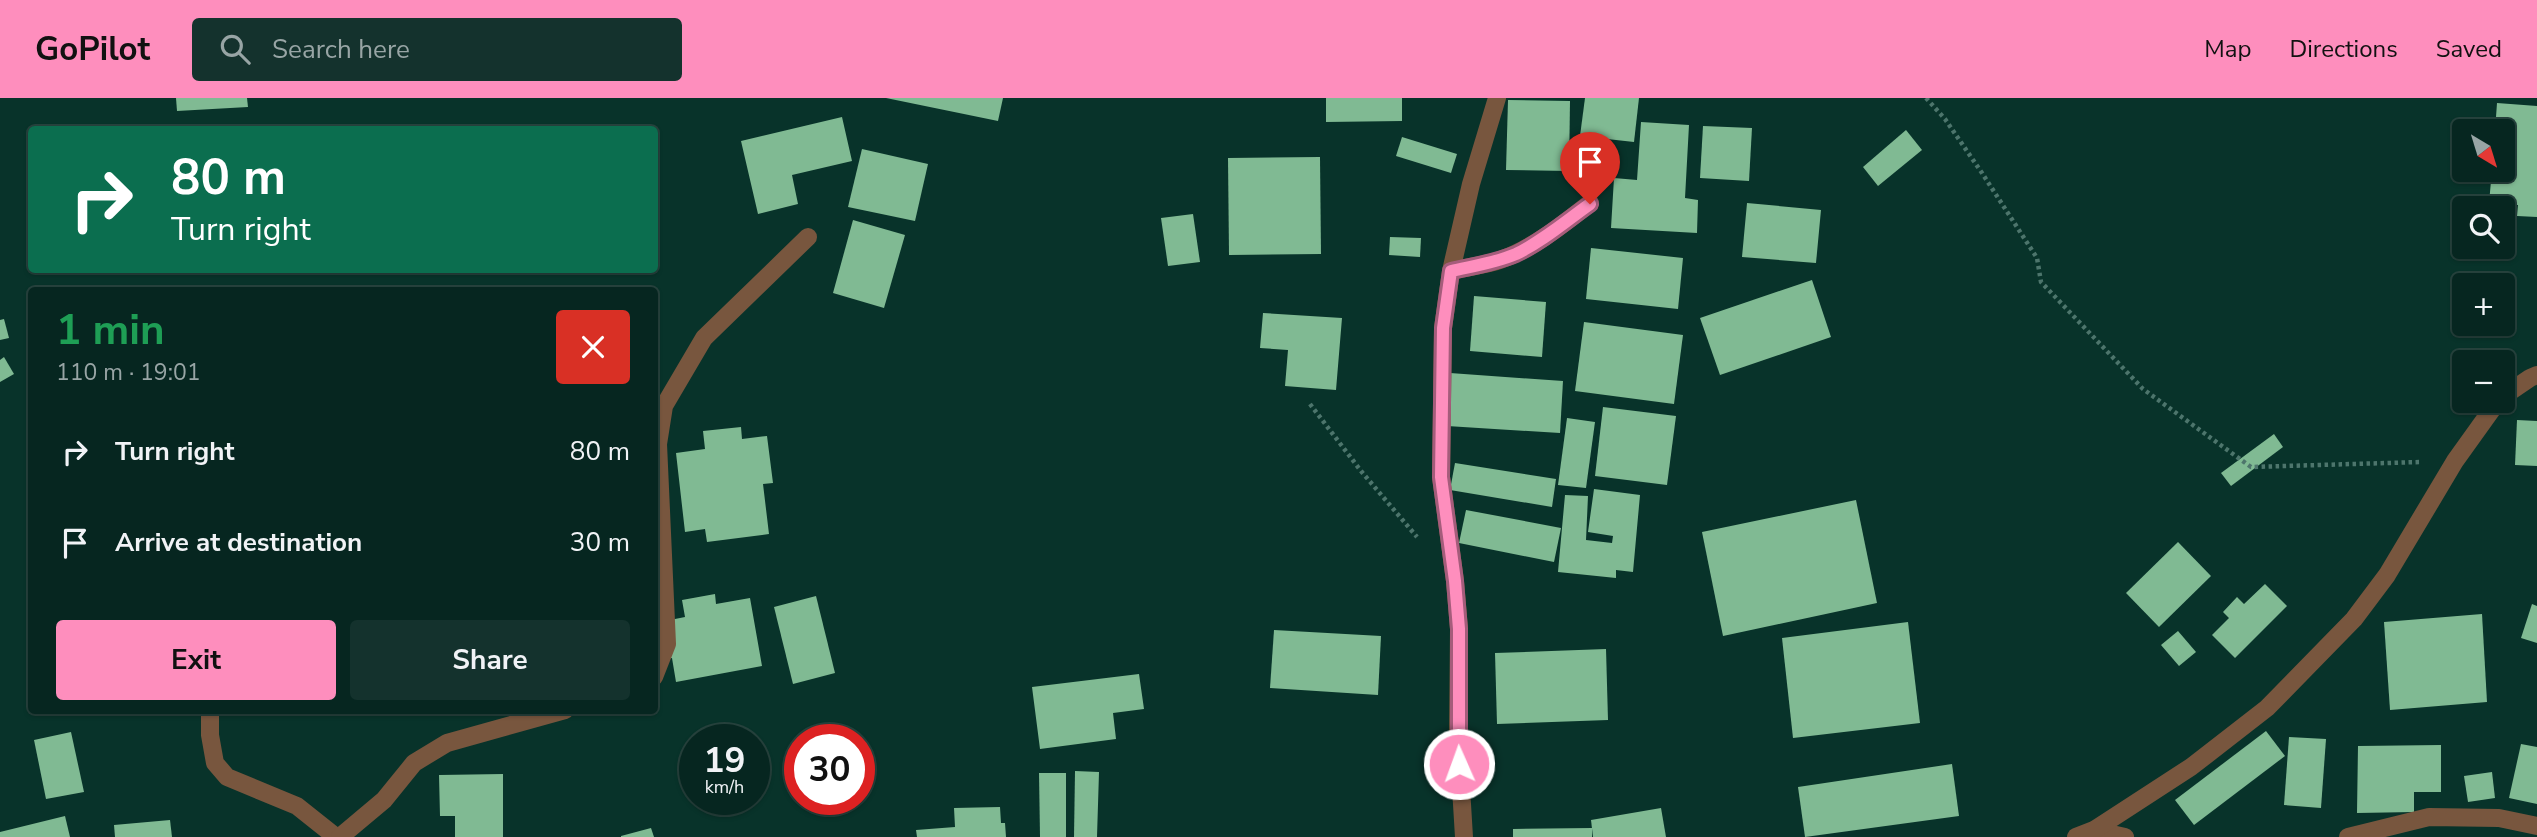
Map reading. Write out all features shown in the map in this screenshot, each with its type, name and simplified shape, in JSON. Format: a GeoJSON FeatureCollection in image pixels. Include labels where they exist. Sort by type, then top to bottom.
{"type":"FeatureCollection","features":[{"type":"Feature","properties":{"kind":"street"},"geometry":{"type":"LineString","coordinates":[[1464,837],[1458,738],[1459,629],[1441,477],[1443,328],[1451,271],[1471,184],[1497,98]]}},
{"type":"Feature","properties":{"kind":"street"},"geometry":{"type":"LineString","coordinates":[[1451,271],[1497,261],[1515,254],[1548,235],[1590,204]]}},
{"type":"Feature","properties":{"kind":"street"},"geometry":{"type":"LineString","coordinates":[[658,667],[667,644],[658,444],[664,406],[704,338],[808,237]]}},
{"type":"Feature","properties":{"kind":"street"},"geometry":{"type":"LineString","coordinates":[[2515,388],[2537,375]]}},
{"type":"Feature","properties":{"kind":"street"},"geometry":{"type":"LineString","coordinates":[[658,389],[676,385]]}},
{"type":"Feature","properties":{"kind":"street"},"geometry":{"type":"LineString","coordinates":[[2076,837],[2094,830],[2191,767],[2267,708],[2354,619],[2387,575],[2455,461],[2489,413]]}},
{"type":"Feature","properties":{"kind":"street"},"geometry":{"type":"LineString","coordinates":[[210,714],[215,763],[227,777],[297,806],[338,837],[384,800],[414,763],[447,743],[551,714]]}},
{"type":"Feature","properties":{"kind":"street"},"geometry":{"type":"LineString","coordinates":[[2348,837],[2429,817],[2499,818],[2537,826]]}},
{"type":"Feature","properties":{"kind":"street"},"geometry":{"type":"LineString","coordinates":[[2094,830],[2125,837]]}},
{"type":"Feature","properties":{"kind":"path"},"geometry":{"type":"LineString","coordinates":[[1926,98],[1945,119],[2037,258],[2041,282],[2143,389],[2251,467],[2455,461]]}},
{"type":"Feature","properties":{"kind":"path"},"geometry":{"type":"LineString","coordinates":[[1310,404],[1361,471],[1420,541]]}},
{"type":"Feature","properties":{"kind":"building"},"geometry":{"type":"Polygon","coordinates":[[[176,98],[247,98],[248,107],[177,111],[176,98]]]}},
{"type":"Feature","properties":{"kind":"building"},"geometry":{"type":"Polygon","coordinates":[[[886,98],[1003,98],[998,121],[886,98]]]}},
{"type":"Feature","properties":{"kind":"building"},"geometry":{"type":"Polygon","coordinates":[[[1326,98],[1402,98],[1402,121],[1326,122],[1326,98]]]}},
{"type":"Feature","properties":{"kind":"building"},"geometry":{"type":"Polygon","coordinates":[[[1585,98],[1639,98],[1634,142],[1580,136],[1585,98]]]}},
{"type":"Feature","properties":{"kind":"building"},"geometry":{"type":"Polygon","coordinates":[[[1508,100],[1570,101],[1569,171],[1506,170],[1508,100]]]}},
{"type":"Feature","properties":{"kind":"building"},"geometry":{"type":"Polygon","coordinates":[[[2497,103],[2537,106],[2537,217],[2517,216],[2515,196],[2490,196],[2491,182],[2515,182],[2515,119],[2496,119],[2497,103]]]}},
{"type":"Feature","properties":{"kind":"building"},"geometry":{"type":"Polygon","coordinates":[[[842,117],[852,161],[792,175],[798,204],[758,214],[741,141],[842,117]]]}},
{"type":"Feature","properties":{"kind":"building"},"geometry":{"type":"Polygon","coordinates":[[[1641,122],[1689,125],[1685,198],[1698,200],[1697,233],[1611,228],[1614,178],[1637,180],[1641,122]]]}},
{"type":"Feature","properties":{"kind":"building"},"geometry":{"type":"Polygon","coordinates":[[[1703,126],[1752,128],[1749,181],[1700,178],[1703,126]]]}},
{"type":"Feature","properties":{"kind":"building"},"geometry":{"type":"Polygon","coordinates":[[[1906,130],[1922,150],[1878,186],[1863,167],[1906,130]]]}},
{"type":"Feature","properties":{"kind":"building"},"geometry":{"type":"Polygon","coordinates":[[[1402,137],[1457,154],[1451,173],[1396,156],[1402,137]]]}},
{"type":"Feature","properties":{"kind":"building"},"geometry":{"type":"Polygon","coordinates":[[[862,149],[928,164],[915,221],[848,207],[862,149]]]}},
{"type":"Feature","properties":{"kind":"building"},"geometry":{"type":"Polygon","coordinates":[[[1320,157],[1321,254],[1229,255],[1228,158],[1320,157]]]}},
{"type":"Feature","properties":{"kind":"building"},"geometry":{"type":"Polygon","coordinates":[[[1747,203],[1821,210],[1816,263],[1742,257],[1747,203]]]}},
{"type":"Feature","properties":{"kind":"building"},"geometry":{"type":"Polygon","coordinates":[[[1193,214],[1200,262],[1168,266],[1161,218],[1193,214]]]}},
{"type":"Feature","properties":{"kind":"building"},"geometry":{"type":"Polygon","coordinates":[[[853,220],[905,235],[884,308],[833,293],[853,220]]]}},
{"type":"Feature","properties":{"kind":"building"},"geometry":{"type":"Polygon","coordinates":[[[1390,237],[1421,238],[1420,257],[1389,255],[1390,237]]]}},
{"type":"Feature","properties":{"kind":"building"},"geometry":{"type":"Polygon","coordinates":[[[1591,248],[1683,258],[1678,309],[1586,299],[1591,248]]]}},
{"type":"Feature","properties":{"kind":"building"},"geometry":{"type":"Polygon","coordinates":[[[1812,280],[1831,337],[1720,375],[1700,318],[1812,280]]]}},
{"type":"Feature","properties":{"kind":"building"},"geometry":{"type":"Polygon","coordinates":[[[1474,296],[1546,302],[1542,357],[1470,351],[1474,296]]]}},
{"type":"Feature","properties":{"kind":"building"},"geometry":{"type":"Polygon","coordinates":[[[1263,313],[1342,318],[1336,390],[1285,386],[1288,350],[1260,348],[1263,313]]]}},
{"type":"Feature","properties":{"kind":"building"},"geometry":{"type":"Polygon","coordinates":[[[4,319],[9,338],[0,340],[0,320],[4,319]]]}},
{"type":"Feature","properties":{"kind":"building"},"geometry":{"type":"Polygon","coordinates":[[[1584,322],[1683,335],[1674,404],[1575,391],[1584,322]]]}},
{"type":"Feature","properties":{"kind":"building"},"geometry":{"type":"Polygon","coordinates":[[[4,357],[14,374],[0,382],[0,360],[4,357]]]}},
{"type":"Feature","properties":{"kind":"building"},"geometry":{"type":"Polygon","coordinates":[[[1450,373],[1563,381],[1560,433],[1447,426],[1450,373]]]}},
{"type":"Feature","properties":{"kind":"building"},"geometry":{"type":"Polygon","coordinates":[[[1603,407],[1676,416],[1667,485],[1595,476],[1603,407]]]}},
{"type":"Feature","properties":{"kind":"building"},"geometry":{"type":"Polygon","coordinates":[[[1567,418],[1595,422],[1586,488],[1558,485],[1567,418]]]}},
{"type":"Feature","properties":{"kind":"building"},"geometry":{"type":"Polygon","coordinates":[[[2517,420],[2537,421],[2537,466],[2515,465],[2517,420]]]}},
{"type":"Feature","properties":{"kind":"building"},"geometry":{"type":"Polygon","coordinates":[[[741,427],[742,439],[767,436],[773,483],[763,484],[769,534],[707,542],[705,529],[685,532],[676,453],[705,449],[703,431],[741,427]]]}},
{"type":"Feature","properties":{"kind":"building"},"geometry":{"type":"Polygon","coordinates":[[[2274,434],[2283,447],[2231,486],[2221,473],[2274,434]]]}},
{"type":"Feature","properties":{"kind":"building"},"geometry":{"type":"Polygon","coordinates":[[[1455,463],[1556,479],[1552,507],[1450,490],[1455,463]]]}},
{"type":"Feature","properties":{"kind":"building"},"geometry":{"type":"Polygon","coordinates":[[[1594,489],[1640,495],[1633,572],[1616,570],[1616,578],[1558,572],[1565,495],[1588,496],[1586,540],[1612,543],[1613,536],[1588,532],[1594,489]]]}},
{"type":"Feature","properties":{"kind":"building"},"geometry":{"type":"Polygon","coordinates":[[[1856,500],[1877,603],[1723,636],[1702,532],[1856,500]]]}},
{"type":"Feature","properties":{"kind":"building"},"geometry":{"type":"Polygon","coordinates":[[[1466,510],[1561,528],[1554,562],[1459,543],[1466,510]]]}},
{"type":"Feature","properties":{"kind":"building"},"geometry":{"type":"Polygon","coordinates":[[[2178,542],[2211,576],[2159,627],[2126,593],[2178,542]]]}},
{"type":"Feature","properties":{"kind":"building"},"geometry":{"type":"Polygon","coordinates":[[[2265,584],[2287,606],[2235,658],[2212,635],[2229,618],[2223,612],[2237,597],[2244,604],[2265,584]]]}},
{"type":"Feature","properties":{"kind":"building"},"geometry":{"type":"Polygon","coordinates":[[[715,594],[716,604],[750,598],[762,666],[676,682],[672,658],[661,660],[658,622],[685,617],[682,600],[715,594]]]}},
{"type":"Feature","properties":{"kind":"building"},"geometry":{"type":"Polygon","coordinates":[[[816,596],[835,673],[793,684],[774,607],[816,596]]]}},
{"type":"Feature","properties":{"kind":"building"},"geometry":{"type":"Polygon","coordinates":[[[2532,604],[2537,606],[2537,643],[2521,638],[2532,604]]]}},
{"type":"Feature","properties":{"kind":"building"},"geometry":{"type":"Polygon","coordinates":[[[2482,614],[2487,702],[2390,710],[2384,622],[2482,614]]]}},
{"type":"Feature","properties":{"kind":"building"},"geometry":{"type":"Polygon","coordinates":[[[1908,622],[1920,723],[1793,738],[1782,638],[1908,622]]]}},
{"type":"Feature","properties":{"kind":"building"},"geometry":{"type":"Polygon","coordinates":[[[1274,630],[1381,636],[1378,695],[1270,688],[1274,630]]]}},
{"type":"Feature","properties":{"kind":"building"},"geometry":{"type":"Polygon","coordinates":[[[2178,631],[2196,652],[2179,666],[2161,645],[2178,631]]]}},
{"type":"Feature","properties":{"kind":"building"},"geometry":{"type":"Polygon","coordinates":[[[1606,649],[1608,720],[1497,724],[1495,653],[1606,649]]]}},
{"type":"Feature","properties":{"kind":"building"},"geometry":{"type":"Polygon","coordinates":[[[1139,674],[1144,709],[1113,713],[1116,739],[1040,749],[1032,687],[1139,674]]]}},
{"type":"Feature","properties":{"kind":"building"},"geometry":{"type":"Polygon","coordinates":[[[2266,731],[2285,756],[2194,825],[2175,800],[2266,731]]]}},
{"type":"Feature","properties":{"kind":"building"},"geometry":{"type":"Polygon","coordinates":[[[71,732],[84,792],[46,799],[34,740],[71,732]]]}},
{"type":"Feature","properties":{"kind":"building"},"geometry":{"type":"Polygon","coordinates":[[[2289,737],[2326,739],[2321,808],[2284,805],[2289,737]]]}},
{"type":"Feature","properties":{"kind":"building"},"geometry":{"type":"Polygon","coordinates":[[[2521,744],[2537,747],[2537,804],[2509,798],[2521,744]]]}},
{"type":"Feature","properties":{"kind":"building"},"geometry":{"type":"Polygon","coordinates":[[[2441,745],[2441,792],[2414,792],[2414,812],[2357,813],[2358,746],[2441,745]]]}},
{"type":"Feature","properties":{"kind":"building"},"geometry":{"type":"Polygon","coordinates":[[[1952,764],[1959,816],[1805,837],[1798,787],[1952,764]]]}},
{"type":"Feature","properties":{"kind":"building"},"geometry":{"type":"Polygon","coordinates":[[[1075,771],[1099,772],[1097,837],[1074,837],[1075,771]]]}},
{"type":"Feature","properties":{"kind":"building"},"geometry":{"type":"Polygon","coordinates":[[[2492,772],[2495,798],[2468,802],[2464,776],[2492,772]]]}},
{"type":"Feature","properties":{"kind":"building"},"geometry":{"type":"Polygon","coordinates":[[[1039,773],[1066,773],[1066,837],[1040,837],[1039,773]]]}},
{"type":"Feature","properties":{"kind":"building"},"geometry":{"type":"Polygon","coordinates":[[[503,774],[503,837],[455,837],[455,816],[440,816],[439,775],[503,774]]]}},
{"type":"Feature","properties":{"kind":"building"},"geometry":{"type":"Polygon","coordinates":[[[1000,807],[1001,823],[1005,823],[1006,837],[917,837],[916,830],[955,827],[954,808],[1000,807]]]}},
{"type":"Feature","properties":{"kind":"building"},"geometry":{"type":"Polygon","coordinates":[[[1661,808],[1666,837],[1593,837],[1591,820],[1661,808]]]}},
{"type":"Feature","properties":{"kind":"building"},"geometry":{"type":"Polygon","coordinates":[[[65,816],[70,837],[0,837],[0,832],[65,816]]]}},
{"type":"Feature","properties":{"kind":"building"},"geometry":{"type":"Polygon","coordinates":[[[170,820],[172,837],[115,837],[114,825],[170,820]]]}},
{"type":"Feature","properties":{"kind":"building"},"geometry":{"type":"Polygon","coordinates":[[[651,828],[654,837],[621,837],[621,836],[651,828]]]}},
{"type":"Feature","properties":{"kind":"building"},"geometry":{"type":"Polygon","coordinates":[[[1592,828],[1592,837],[1513,837],[1513,829],[1592,828]]]}},
{"type":"Feature","properties":{"kind":"route"},"geometry":{"type":"LineString","coordinates":[[1459,764],[1459,629],[1441,477],[1443,328],[1451,271],[1497,261],[1515,254],[1543,238],[1590,204]]}}]}
